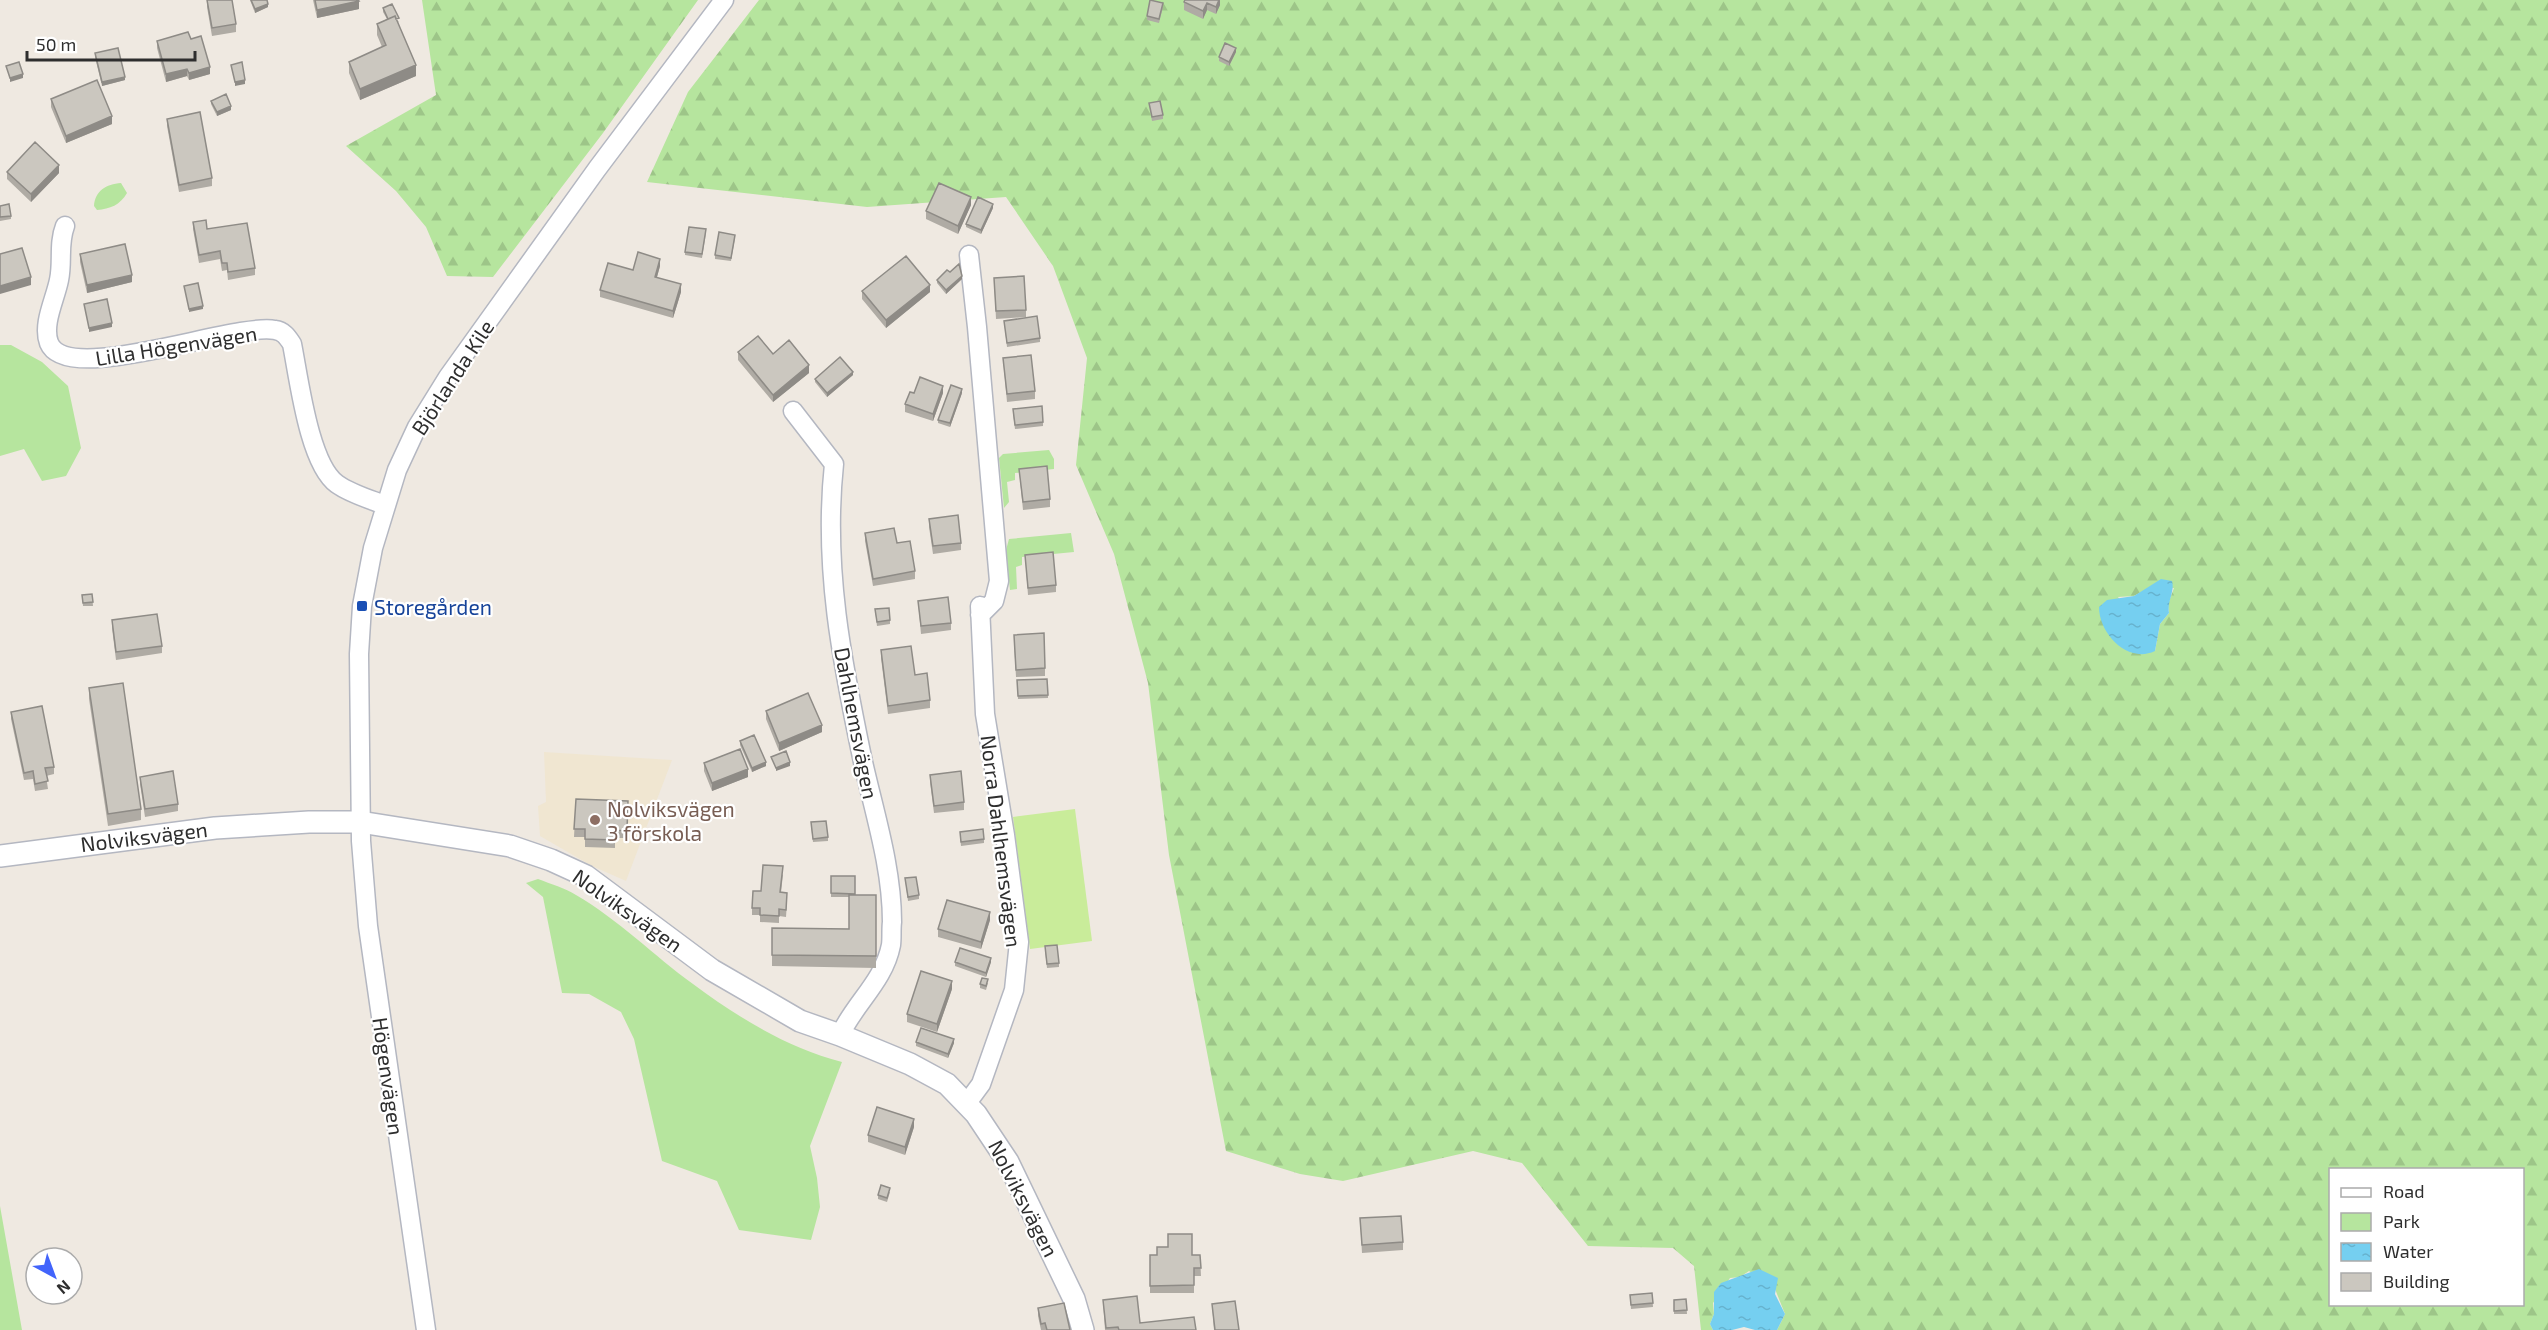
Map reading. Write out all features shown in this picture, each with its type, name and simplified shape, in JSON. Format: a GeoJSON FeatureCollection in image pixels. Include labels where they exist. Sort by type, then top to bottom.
{"type":"FeatureCollection","features":[{"type":"Feature","properties":{"kind":"street","name":"Björlanda Kile"},"geometry":{"type":"LineString","coordinates":[[360,822],[359,654],[362,606],[385,505],[397,470],[417,428],[448,377],[597,169],[724,0]]}},
{"type":"Feature","properties":{"kind":"street","name":"Lilla Högenvägen"},"geometry":{"type":"LineString","coordinates":[[64,226],[60,237],[60,278],[46,327],[50,345],[63,357],[85,360],[107,358],[230,334],[276,330],[286,335],[292,344],[315,452],[327,473],[336,484],[385,505]]}},
{"type":"Feature","properties":{"kind":"street","name":"Norra Dahlhemsvägen"},"geometry":{"type":"LineString","coordinates":[[967,1102],[981,1084],[1014,990],[1019,942],[1005,835],[985,714],[980,610],[994,601],[999,581],[969,255]]}},
{"type":"Feature","properties":{"kind":"street","name":"Dahlhemsvägen"},"geometry":{"type":"LineString","coordinates":[[793,411],[834,465],[830,527],[831,574],[844,666],[892,897],[891,944],[880,976],[864,1001],[847,1020],[840,1035]]}},
{"type":"Feature","properties":{"kind":"street","name":"Nolviksvägen"},"geometry":{"type":"LineString","coordinates":[[0,856],[215,828],[309,822],[360,822],[510,846],[551,860],[586,876],[721,975],[800,1022],[840,1035],[910,1064],[947,1084],[967,1102],[992,1134],[1019,1182],[1074,1299],[1083,1330]]}},
{"type":"Feature","properties":{"kind":"street","name":"Högenvägen"},"geometry":{"type":"LineString","coordinates":[[360,822],[368,926],[426,1330]]}},
{"type":"Feature","properties":{"kind":"shaded area","name":"Nolviksvägen 3 förskola"},"geometry":{"type":"Polygon","coordinates":[[[544,752],[672,760],[626,881],[592,866],[540,836],[538,806],[546,802],[544,752]]]}},
{"type":"Feature","properties":{"kind":"green space"},"geometry":{"type":"Polygon","coordinates":[[[422,0],[698,0],[603,133],[493,277],[447,276],[426,227],[396,191],[346,146],[436,95],[422,0]]]}},
{"type":"Feature","properties":{"kind":"green space"},"geometry":{"type":"Polygon","coordinates":[[[759,0],[2548,0],[2548,1330],[1777,1330],[1785,1314],[1775,1289],[1749,1271],[1740,1277],[1730,1278],[1713,1303],[1714,1314],[1710,1324],[1713,1330],[1701,1330],[1694,1266],[1673,1248],[1588,1246],[1522,1163],[1473,1151],[1343,1181],[1300,1174],[1226,1151],[1169,855],[1148,683],[1114,554],[1076,465],[1087,358],[1053,266],[1006,197],[867,207],[647,182],[688,92],[759,0]],[[2174,588],[2145,590],[2134,596],[2118,597],[2155,651],[2160,624],[2169,613],[2168,604],[2174,588]]]}},
{"type":"Feature","properties":{"kind":"green space"},"geometry":{"type":"Polygon","coordinates":[[[121,183],[127,193],[121,201],[97,210],[94,206],[99,192],[106,187],[121,183]]]}},
{"type":"Feature","properties":{"kind":"green space"},"geometry":{"type":"Polygon","coordinates":[[[0,345],[11,345],[42,362],[68,386],[81,448],[66,476],[42,481],[24,449],[0,456],[0,345]]]}},
{"type":"Feature","properties":{"kind":"green space"},"geometry":{"type":"Polygon","coordinates":[[[1049,450],[1054,459],[1054,469],[1015,473],[1015,480],[1007,482],[1009,502],[1004,508],[999,458],[1003,454],[1049,450]]]}},
{"type":"Feature","properties":{"kind":"green space"},"geometry":{"type":"Polygon","coordinates":[[[1071,533],[1074,552],[1022,557],[1022,565],[1016,567],[1017,589],[1010,590],[1006,550],[1009,539],[1071,533]]]}},
{"type":"Feature","properties":{"kind":"green space"},"geometry":{"type":"Polygon","coordinates":[[[1075,809],[1092,941],[1030,949],[1013,817],[1075,809]]]}},
{"type":"Feature","properties":{"kind":"green space"},"geometry":{"type":"Polygon","coordinates":[[[538,879],[567,890],[592,905],[693,984],[746,1020],[782,1040],[842,1062],[810,1146],[820,1207],[811,1240],[739,1230],[717,1181],[662,1161],[634,1039],[621,1012],[589,994],[562,993],[543,897],[526,883],[538,879]]]}},
{"type":"Feature","properties":{"kind":"green space"},"geometry":{"type":"Polygon","coordinates":[[[0,1206],[22,1330],[0,1330],[0,1206]]]}},
{"type":"Feature","properties":{"kind":"water"},"geometry":{"type":"Polygon","coordinates":[[[2161,579],[2172,581],[2173,589],[2169,613],[2160,624],[2155,651],[2145,654],[2125,650],[2117,644],[2104,627],[2099,607],[2107,600],[2134,596],[2161,579]]]}},
{"type":"Feature","properties":{"kind":"water"},"geometry":{"type":"Polygon","coordinates":[[[1759,1269],[1778,1278],[1775,1294],[1785,1314],[1777,1330],[1755,1330],[1744,1327],[1732,1330],[1713,1330],[1710,1324],[1714,1314],[1714,1292],[1721,1283],[1759,1269]]]}},
{"type":"Feature","properties":{"kind":"building"},"geometry":{"type":"Polygon","coordinates":[[[207,0],[232,0],[236,24],[212,28],[207,0]]]}},
{"type":"Feature","properties":{"kind":"building"},"geometry":{"type":"Polygon","coordinates":[[[251,0],[267,0],[268,4],[255,9],[251,0]]]}},
{"type":"Feature","properties":{"kind":"building"},"geometry":{"type":"Polygon","coordinates":[[[315,0],[358,0],[359,1],[317,10],[315,0]]]}},
{"type":"Feature","properties":{"kind":"building"},"geometry":{"type":"Polygon","coordinates":[[[1150,0],[1163,3],[1159,19],[1147,16],[1150,0]]]}},
{"type":"Feature","properties":{"kind":"building"},"geometry":{"type":"Polygon","coordinates":[[[1185,0],[1219,0],[1216,7],[1207,3],[1203,11],[1184,2],[1185,0]]]}},
{"type":"Feature","properties":{"kind":"building"},"geometry":{"type":"Polygon","coordinates":[[[392,4],[399,18],[396,19],[395,16],[388,19],[383,8],[392,4]]]}},
{"type":"Feature","properties":{"kind":"building"},"geometry":{"type":"Polygon","coordinates":[[[395,16],[416,65],[360,89],[349,62],[386,45],[377,24],[395,16]]]}},
{"type":"Feature","properties":{"kind":"building"},"geometry":{"type":"Polygon","coordinates":[[[188,32],[191,39],[201,36],[210,67],[189,73],[187,69],[166,74],[157,41],[188,32]]]}},
{"type":"Feature","properties":{"kind":"building"},"geometry":{"type":"Polygon","coordinates":[[[1225,43],[1236,48],[1229,62],[1219,57],[1225,43]]]}},
{"type":"Feature","properties":{"kind":"building"},"geometry":{"type":"Polygon","coordinates":[[[118,48],[125,77],[102,82],[95,53],[118,48]]]}},
{"type":"Feature","properties":{"kind":"building"},"geometry":{"type":"Polygon","coordinates":[[[19,62],[23,74],[10,78],[6,66],[19,62]]]}},
{"type":"Feature","properties":{"kind":"building"},"geometry":{"type":"Polygon","coordinates":[[[242,62],[245,80],[235,82],[231,65],[242,62]]]}},
{"type":"Feature","properties":{"kind":"building"},"geometry":{"type":"Polygon","coordinates":[[[97,80],[112,116],[66,136],[51,99],[97,80]]]}},
{"type":"Feature","properties":{"kind":"building"},"geometry":{"type":"Polygon","coordinates":[[[226,94],[231,106],[217,112],[211,101],[226,94]]]}},
{"type":"Feature","properties":{"kind":"building"},"geometry":{"type":"Polygon","coordinates":[[[1160,101],[1163,115],[1152,117],[1149,103],[1160,101]]]}},
{"type":"Feature","properties":{"kind":"building"},"geometry":{"type":"Polygon","coordinates":[[[200,112],[212,178],[179,185],[167,119],[200,112]]]}},
{"type":"Feature","properties":{"kind":"building"},"geometry":{"type":"Polygon","coordinates":[[[35,142],[59,165],[31,194],[7,172],[35,142]]]}},
{"type":"Feature","properties":{"kind":"building"},"geometry":{"type":"Polygon","coordinates":[[[939,183],[971,197],[958,226],[926,211],[939,183]]]}},
{"type":"Feature","properties":{"kind":"building"},"geometry":{"type":"Polygon","coordinates":[[[978,197],[993,204],[981,230],[966,224],[978,197]]]}},
{"type":"Feature","properties":{"kind":"building"},"geometry":{"type":"Polygon","coordinates":[[[9,204],[11,216],[0,217],[0,206],[9,204]]]}},
{"type":"Feature","properties":{"kind":"building"},"geometry":{"type":"Polygon","coordinates":[[[206,220],[207,229],[247,223],[255,268],[228,272],[227,263],[222,263],[220,251],[199,255],[193,222],[206,220]]]}},
{"type":"Feature","properties":{"kind":"building"},"geometry":{"type":"Polygon","coordinates":[[[689,227],[706,229],[702,254],[685,252],[689,227]]]}},
{"type":"Feature","properties":{"kind":"building"},"geometry":{"type":"Polygon","coordinates":[[[719,232],[735,235],[731,258],[715,255],[719,232]]]}},
{"type":"Feature","properties":{"kind":"building"},"geometry":{"type":"Polygon","coordinates":[[[125,244],[132,275],[87,285],[80,254],[125,244]]]}},
{"type":"Feature","properties":{"kind":"building"},"geometry":{"type":"Polygon","coordinates":[[[22,248],[31,277],[0,286],[0,254],[22,248]]]}},
{"type":"Feature","properties":{"kind":"building"},"geometry":{"type":"Polygon","coordinates":[[[638,252],[660,259],[655,277],[681,284],[673,311],[600,290],[608,263],[633,270],[638,252]]]}},
{"type":"Feature","properties":{"kind":"building"},"geometry":{"type":"Polygon","coordinates":[[[906,256],[930,285],[886,320],[862,291],[906,256]]]}},
{"type":"Feature","properties":{"kind":"building"},"geometry":{"type":"Polygon","coordinates":[[[959,264],[962,276],[946,290],[937,280],[947,270],[950,272],[959,264]]]}},
{"type":"Feature","properties":{"kind":"building"},"geometry":{"type":"Polygon","coordinates":[[[1024,276],[1026,310],[996,311],[994,278],[1024,276]]]}},
{"type":"Feature","properties":{"kind":"building"},"geometry":{"type":"Polygon","coordinates":[[[198,283],[203,306],[189,309],[184,286],[198,283]]]}},
{"type":"Feature","properties":{"kind":"building"},"geometry":{"type":"Polygon","coordinates":[[[107,299],[112,323],[89,328],[84,304],[107,299]]]}},
{"type":"Feature","properties":{"kind":"building"},"geometry":{"type":"Polygon","coordinates":[[[1037,316],[1040,338],[1007,343],[1004,321],[1037,316]]]}},
{"type":"Feature","properties":{"kind":"building"},"geometry":{"type":"Polygon","coordinates":[[[758,336],[773,354],[789,340],[809,365],[773,395],[738,352],[758,336]]]}},
{"type":"Feature","properties":{"kind":"building"},"geometry":{"type":"Polygon","coordinates":[[[1031,355],[1035,391],[1007,394],[1003,358],[1031,355]]]}},
{"type":"Feature","properties":{"kind":"building"},"geometry":{"type":"Polygon","coordinates":[[[840,357],[853,372],[827,393],[815,379],[840,357]]]}},
{"type":"Feature","properties":{"kind":"building"},"geometry":{"type":"Polygon","coordinates":[[[920,377],[943,386],[933,414],[905,404],[910,392],[914,393],[920,377]]]}},
{"type":"Feature","properties":{"kind":"building"},"geometry":{"type":"Polygon","coordinates":[[[951,385],[962,389],[950,423],[938,420],[951,385]]]}},
{"type":"Feature","properties":{"kind":"building"},"geometry":{"type":"Polygon","coordinates":[[[1042,406],[1043,422],[1015,425],[1013,409],[1042,406]]]}},
{"type":"Feature","properties":{"kind":"building"},"geometry":{"type":"Polygon","coordinates":[[[1047,466],[1050,499],[1023,502],[1019,469],[1047,466]]]}},
{"type":"Feature","properties":{"kind":"building"},"geometry":{"type":"Polygon","coordinates":[[[958,515],[961,543],[933,546],[929,519],[958,515]]]}},
{"type":"Feature","properties":{"kind":"building"},"geometry":{"type":"Polygon","coordinates":[[[894,528],[897,543],[910,541],[915,571],[873,579],[865,533],[894,528]]]}},
{"type":"Feature","properties":{"kind":"building"},"geometry":{"type":"Polygon","coordinates":[[[1053,552],[1056,585],[1028,588],[1025,555],[1053,552]]]}},
{"type":"Feature","properties":{"kind":"building"},"geometry":{"type":"Polygon","coordinates":[[[92,594],[93,602],[83,603],[82,595],[92,594]]]}},
{"type":"Feature","properties":{"kind":"building"},"geometry":{"type":"Polygon","coordinates":[[[948,597],[951,623],[921,626],[918,601],[948,597]]]}},
{"type":"Feature","properties":{"kind":"building"},"geometry":{"type":"Polygon","coordinates":[[[889,608],[890,620],[877,622],[875,609],[889,608]]]}},
{"type":"Feature","properties":{"kind":"building"},"geometry":{"type":"Polygon","coordinates":[[[157,614],[162,646],[116,652],[112,620],[157,614]]]}},
{"type":"Feature","properties":{"kind":"building"},"geometry":{"type":"Polygon","coordinates":[[[1044,633],[1045,668],[1016,670],[1014,635],[1044,633]]]}},
{"type":"Feature","properties":{"kind":"building"},"geometry":{"type":"Polygon","coordinates":[[[911,646],[915,675],[927,673],[930,700],[888,706],[881,650],[911,646]]]}},
{"type":"Feature","properties":{"kind":"building"},"geometry":{"type":"Polygon","coordinates":[[[1047,679],[1048,695],[1018,696],[1017,680],[1047,679]]]}},
{"type":"Feature","properties":{"kind":"building"},"geometry":{"type":"Polygon","coordinates":[[[123,683],[141,809],[108,814],[89,688],[123,683]]]}},
{"type":"Feature","properties":{"kind":"building"},"geometry":{"type":"Polygon","coordinates":[[[808,693],[822,725],[779,743],[766,711],[808,693]]]}},
{"type":"Feature","properties":{"kind":"building"},"geometry":{"type":"Polygon","coordinates":[[[42,706],[54,767],[45,768],[48,781],[35,784],[33,771],[24,773],[11,712],[42,706]]]}},
{"type":"Feature","properties":{"kind":"building"},"geometry":{"type":"Polygon","coordinates":[[[754,735],[766,762],[752,768],[740,741],[754,735]]]}},
{"type":"Feature","properties":{"kind":"building"},"geometry":{"type":"Polygon","coordinates":[[[740,749],[748,769],[712,783],[704,763],[740,749]]]}},
{"type":"Feature","properties":{"kind":"building"},"geometry":{"type":"Polygon","coordinates":[[[786,751],[790,762],[776,768],[771,757],[786,751]]]}},
{"type":"Feature","properties":{"kind":"building"},"geometry":{"type":"Polygon","coordinates":[[[173,771],[178,804],[145,809],[140,777],[173,771]]]}},
{"type":"Feature","properties":{"kind":"building"},"geometry":{"type":"Polygon","coordinates":[[[961,771],[964,802],[934,806],[930,775],[961,771]]]}},
{"type":"Feature","properties":{"kind":"building"},"geometry":{"type":"Polygon","coordinates":[[[576,799],[628,801],[627,831],[615,830],[615,840],[585,839],[585,829],[574,829],[576,799]]]}},
{"type":"Feature","properties":{"kind":"building"},"geometry":{"type":"Polygon","coordinates":[[[826,821],[828,837],[813,839],[811,822],[826,821]]]}},
{"type":"Feature","properties":{"kind":"building"},"geometry":{"type":"Polygon","coordinates":[[[983,829],[984,839],[961,842],[960,832],[983,829]]]}},
{"type":"Feature","properties":{"kind":"building"},"geometry":{"type":"Polygon","coordinates":[[[763,865],[783,866],[780,892],[787,893],[786,910],[779,909],[779,916],[760,915],[760,908],[752,908],[753,891],[761,891],[763,865]]]}},
{"type":"Feature","properties":{"kind":"building"},"geometry":{"type":"Polygon","coordinates":[[[831,876],[855,876],[855,894],[831,893],[831,876]]]}},
{"type":"Feature","properties":{"kind":"building"},"geometry":{"type":"Polygon","coordinates":[[[916,877],[919,895],[908,897],[905,878],[916,877]]]}},
{"type":"Feature","properties":{"kind":"building"},"geometry":{"type":"Polygon","coordinates":[[[849,895],[876,895],[876,956],[772,955],[772,928],[849,929],[849,895]]]}},
{"type":"Feature","properties":{"kind":"building"},"geometry":{"type":"Polygon","coordinates":[[[947,900],[990,912],[981,942],[938,929],[947,900]]]}},
{"type":"Feature","properties":{"kind":"building"},"geometry":{"type":"Polygon","coordinates":[[[1057,945],[1059,963],[1047,964],[1045,946],[1057,945]]]}},
{"type":"Feature","properties":{"kind":"building"},"geometry":{"type":"Polygon","coordinates":[[[960,948],[991,958],[986,973],[955,962],[960,948]]]}},
{"type":"Feature","properties":{"kind":"building"},"geometry":{"type":"Polygon","coordinates":[[[921,971],[952,981],[937,1024],[907,1014],[921,971]]]}},
{"type":"Feature","properties":{"kind":"building"},"geometry":{"type":"Polygon","coordinates":[[[982,978],[988,979],[986,986],[980,984],[982,978]]]}},
{"type":"Feature","properties":{"kind":"building"},"geometry":{"type":"Polygon","coordinates":[[[921,1028],[954,1039],[948,1054],[916,1042],[921,1028]]]}},
{"type":"Feature","properties":{"kind":"building"},"geometry":{"type":"Polygon","coordinates":[[[877,1107],[914,1119],[905,1147],[868,1135],[877,1107]]]}},
{"type":"Feature","properties":{"kind":"building"},"geometry":{"type":"Polygon","coordinates":[[[881,1185],[890,1188],[887,1198],[878,1195],[881,1185]]]}},
{"type":"Feature","properties":{"kind":"building"},"geometry":{"type":"Polygon","coordinates":[[[1401,1216],[1403,1242],[1362,1245],[1360,1218],[1401,1216]]]}},
{"type":"Feature","properties":{"kind":"building"},"geometry":{"type":"Polygon","coordinates":[[[1168,1234],[1192,1234],[1192,1255],[1200,1255],[1201,1268],[1194,1268],[1194,1285],[1150,1286],[1150,1255],[1157,1255],[1157,1247],[1168,1247],[1168,1234]]]}},
{"type":"Feature","properties":{"kind":"building"},"geometry":{"type":"Polygon","coordinates":[[[1652,1293],[1653,1303],[1631,1305],[1630,1295],[1652,1293]]]}},
{"type":"Feature","properties":{"kind":"building"},"geometry":{"type":"Polygon","coordinates":[[[1137,1296],[1140,1323],[1194,1317],[1196,1330],[1106,1328],[1103,1300],[1137,1296]]]}},
{"type":"Feature","properties":{"kind":"building"},"geometry":{"type":"Polygon","coordinates":[[[1686,1299],[1687,1310],[1674,1311],[1674,1300],[1686,1299]]]}},
{"type":"Feature","properties":{"kind":"building"},"geometry":{"type":"Polygon","coordinates":[[[1235,1301],[1239,1330],[1215,1330],[1212,1304],[1235,1301]]]}},
{"type":"Feature","properties":{"kind":"building"},"geometry":{"type":"Polygon","coordinates":[[[1064,1303],[1070,1330],[1047,1330],[1045,1323],[1041,1324],[1038,1308],[1064,1303]]]}},
{"type":"Feature","properties":{"kind":"place","name":"Storegården"},"geometry":{"type":"Point","coordinates":[362,606]}},
{"type":"Feature","properties":{"kind":"place","name":"Nolviksvägen 3 förskola"},"geometry":{"type":"Point","coordinates":[595,820]}}]}
